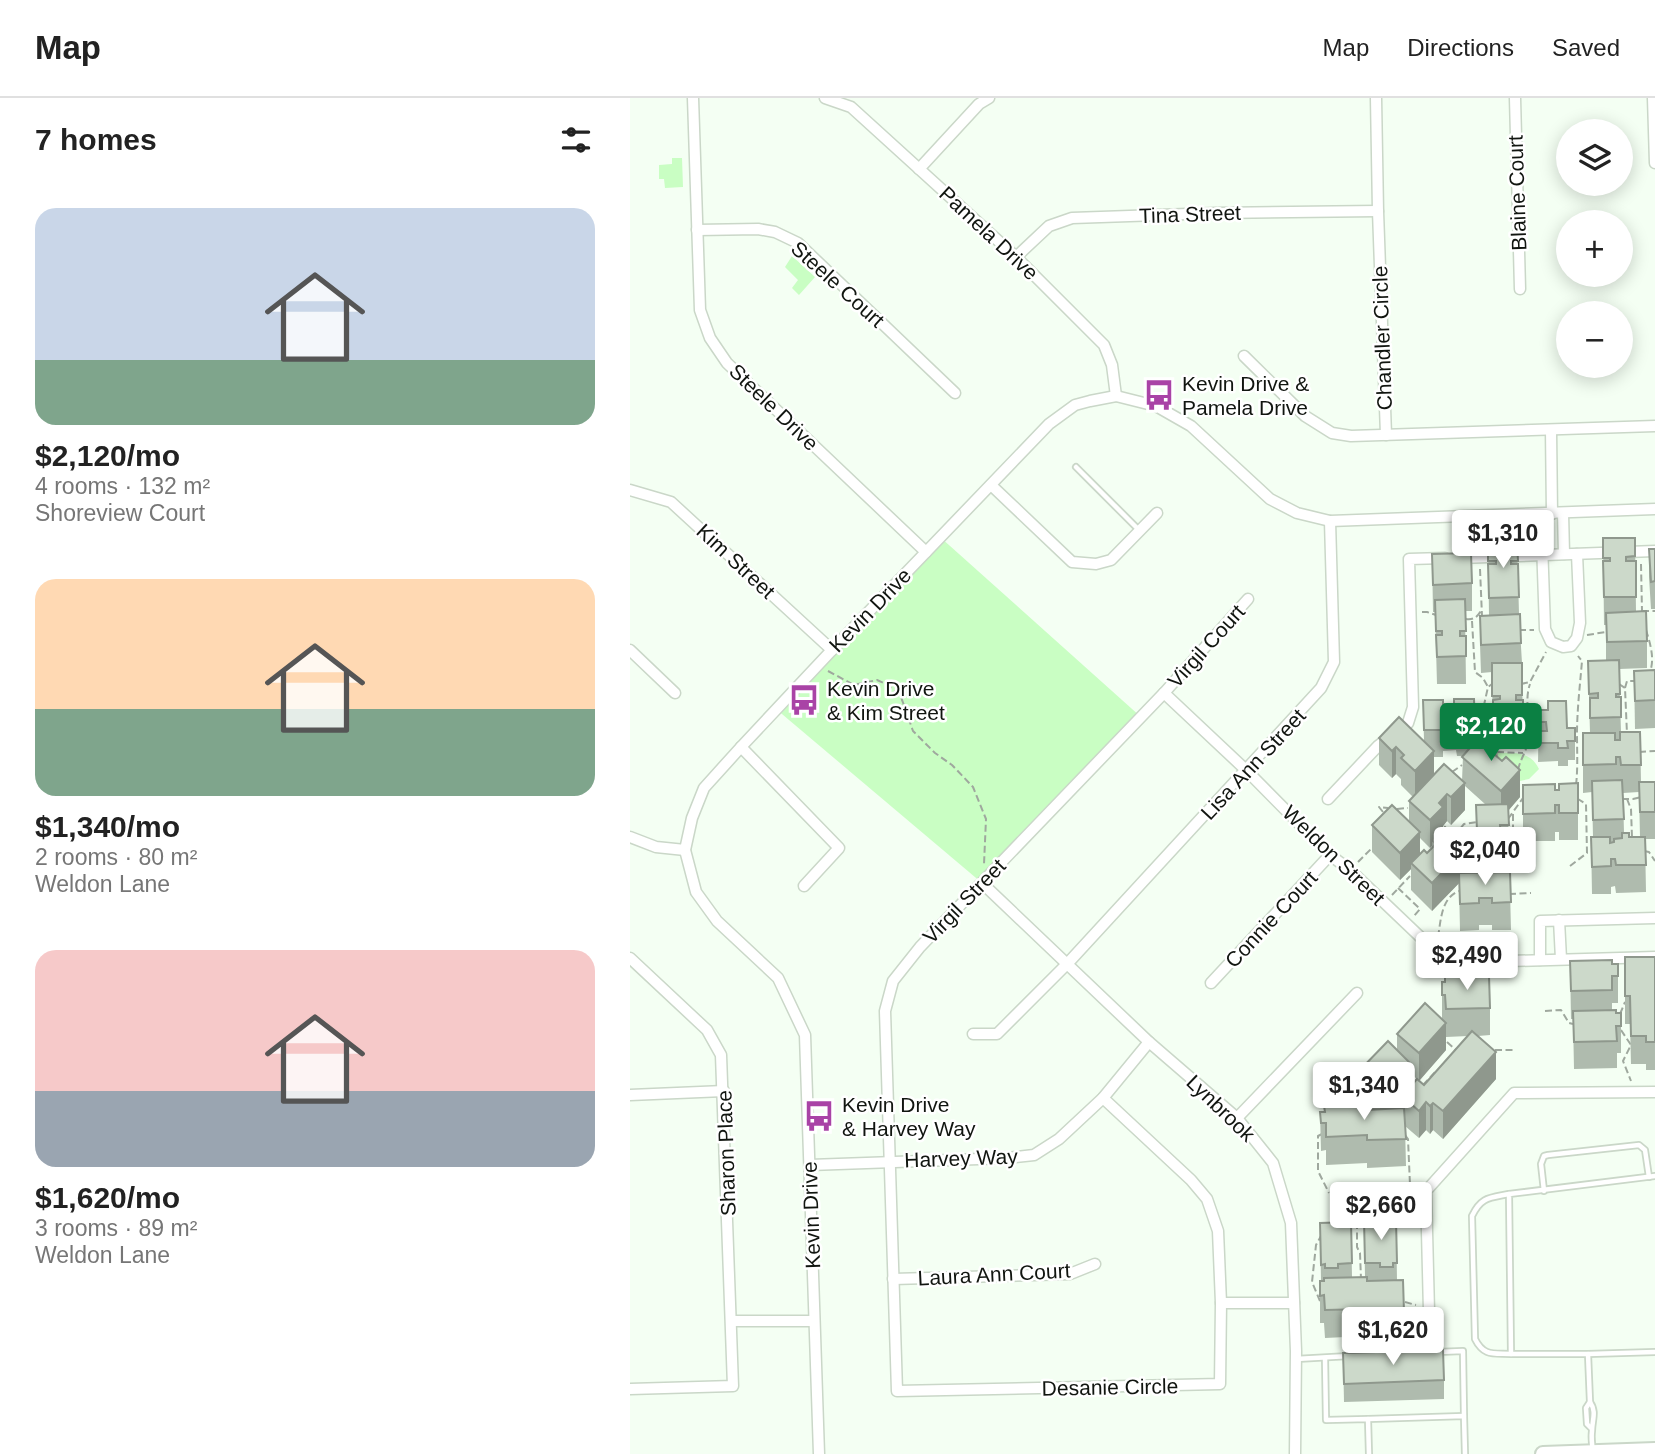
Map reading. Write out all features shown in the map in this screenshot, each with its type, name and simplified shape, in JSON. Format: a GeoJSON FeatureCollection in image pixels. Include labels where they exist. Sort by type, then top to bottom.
{"type":"FeatureCollection","features":[{"type":"Feature","properties":{"kind":"street","name":"Steele Drive"},"geometry":{"type":"LineString","coordinates":[[693,98],[700,310],[710,338],[726,363],[926,552]]}},
{"type":"Feature","properties":{"kind":"street","name":"Pamela Drive"},"geometry":{"type":"LineString","coordinates":[[825,98],[850,107],[1016,257],[1104,345],[1112,365],[1116,396]]}},
{"type":"Feature","properties":{"kind":"street"},"geometry":{"type":"LineString","coordinates":[[919,169],[979,104],[989,98]]}},
{"type":"Feature","properties":{"kind":"street","name":"Chandler Circle"},"geometry":{"type":"LineString","coordinates":[[1376,98],[1386,435],[1655,426]]}},
{"type":"Feature","properties":{"kind":"street","name":"Blaine Court"},"geometry":{"type":"LineString","coordinates":[[1515,98],[1520,289]]}},
{"type":"Feature","properties":{"kind":"street"},"geometry":{"type":"LineString","coordinates":[[1653,98],[1655,163]]}},
{"type":"Feature","properties":{"kind":"street","name":"Tina Street"},"geometry":{"type":"LineString","coordinates":[[1016,257],[1049,226],[1072,218],[1378,211]]}},
{"type":"Feature","properties":{"kind":"street","name":"Steele Court"},"geometry":{"type":"LineString","coordinates":[[697,230],[758,229],[775,232],[798,243],[956,393]]}},
{"type":"Feature","properties":{"kind":"street"},"geometry":{"type":"LineString","coordinates":[[1244,356],[1305,416],[1332,433],[1351,436],[1386,435]]}},
{"type":"Feature","properties":{"kind":"street","name":"Kevin Drive"},"geometry":{"type":"LineString","coordinates":[[819,1454],[805,1035],[778,978],[717,921],[696,892],[684,850],[692,818],[704,788],[1049,424],[1075,405],[1116,396],[1156,406],[1191,426],[1270,499],[1297,513],[1330,521],[1655,509]]}},
{"type":"Feature","properties":{"kind":"street"},"geometry":{"type":"LineString","coordinates":[[1551,430],[1547,514],[1553,555]]}},
{"type":"Feature","properties":{"kind":"street"},"geometry":{"type":"LineString","coordinates":[[991,485],[1072,562],[1096,564],[1111,560],[1157,513]]}},
{"type":"Feature","properties":{"kind":"street","name":"Kim Street"},"geometry":{"type":"LineString","coordinates":[[630,490],[671,502],[832,650]]}},
{"type":"Feature","properties":{"kind":"street"},"geometry":{"type":"LineString","coordinates":[[1563,513],[1553,555],[1545,629],[1551,642],[1563,647],[1574,642],[1580,622],[1577,554]]}},
{"type":"Feature","properties":{"kind":"street","name":"Lisa Ann Street"},"geometry":{"type":"LineString","coordinates":[[974,1034],[997,1034],[1068,963],[1321,688],[1334,662],[1330,521]]}},
{"type":"Feature","properties":{"kind":"street"},"geometry":{"type":"LineString","coordinates":[[1328,799],[1378,746],[1408,723],[1413,707],[1409,559],[1655,551]]}},
{"type":"Feature","properties":{"kind":"street","name":"Virgil Court"},"geometry":{"type":"LineString","coordinates":[[1164,693],[1248,599]]}},
{"type":"Feature","properties":{"kind":"street"},"geometry":{"type":"LineString","coordinates":[[630,650],[675,693]]}},
{"type":"Feature","properties":{"kind":"street","name":"Weldon Street"},"geometry":{"type":"LineString","coordinates":[[1164,693],[1247,771],[1330,855],[1350,870],[1436,952],[1476,962],[1655,957]]}},
{"type":"Feature","properties":{"kind":"street","name":"Virgil Street"},"geometry":{"type":"LineString","coordinates":[[890,1161],[885,1011],[893,981],[920,947],[1164,693]]}},
{"type":"Feature","properties":{"kind":"street"},"geometry":{"type":"LineString","coordinates":[[741,747],[839,848],[804,886]]}},
{"type":"Feature","properties":{"kind":"street"},"geometry":{"type":"LineString","coordinates":[[630,836],[656,847],[684,850]]}},
{"type":"Feature","properties":{"kind":"street","name":"Connie Court"},"geometry":{"type":"LineString","coordinates":[[1211,983],[1330,855]]}},
{"type":"Feature","properties":{"kind":"street","name":"Lynbrook"},"geometry":{"type":"LineString","coordinates":[[982,883],[1149,1042],[1237,1118],[1273,1163],[1291,1223],[1296,1359],[1295,1454]]}},
{"type":"Feature","properties":{"kind":"street"},"geometry":{"type":"LineString","coordinates":[[1540,960],[1540,921],[1655,918]]}},
{"type":"Feature","properties":{"kind":"street"},"geometry":{"type":"LineString","coordinates":[[1559,920],[1561,959]]}},
{"type":"Feature","properties":{"kind":"street","name":"Sharon Place"},"geometry":{"type":"LineString","coordinates":[[630,958],[707,1030],[722,1055],[733,1386],[630,1389]]}},
{"type":"Feature","properties":{"kind":"street"},"geometry":{"type":"LineString","coordinates":[[1237,1118],[1357,993]]}},
{"type":"Feature","properties":{"kind":"street","name":"Harvey Way"},"geometry":{"type":"LineString","coordinates":[[810,1166],[1034,1155],[1059,1139],[1103,1098],[1149,1042]]}},
{"type":"Feature","properties":{"kind":"street"},"geometry":{"type":"LineString","coordinates":[[630,1095],[723,1091]]}},
{"type":"Feature","properties":{"kind":"street"},"geometry":{"type":"LineString","coordinates":[[1430,1352],[1426,1191],[1514,1093],[1655,1092]]}},
{"type":"Feature","properties":{"kind":"street","name":"Desanie Circle"},"geometry":{"type":"LineString","coordinates":[[890,1161],[897,1391],[1220,1384],[1218,1231],[1207,1199],[1191,1180],[1103,1098]]}},
{"type":"Feature","properties":{"kind":"street","name":"Laura Ann Court"},"geometry":{"type":"LineString","coordinates":[[893,1279],[1070,1274],[1095,1264]]}},
{"type":"Feature","properties":{"kind":"street"},"geometry":{"type":"LineString","coordinates":[[1221,1303],[1294,1303]]}},
{"type":"Feature","properties":{"kind":"street"},"geometry":{"type":"LineString","coordinates":[[732,1321],[814,1321]]}},
{"type":"Feature","properties":{"kind":"street"},"geometry":{"type":"LineString","coordinates":[[1543,1454],[1655,1450]]}},
{"type":"Feature","properties":{"kind":"lane"},"geometry":{"type":"LineString","coordinates":[[1076,467],[1140,531]]}},
{"type":"Feature","properties":{"kind":"lane"},"geometry":{"type":"LineString","coordinates":[[1544,1191],[1541,1164],[1545,1156],[1639,1145],[1644,1147],[1652,1177],[1544,1191],[1509,1194],[1480,1202],[1472,1216],[1475,1339],[1479,1348],[1486,1353],[1511,1354],[1655,1352]]}},
{"type":"Feature","properties":{"kind":"lane"},"geometry":{"type":"LineString","coordinates":[[1509,1194],[1511,1354]]}},
{"type":"Feature","properties":{"kind":"lane"},"geometry":{"type":"LineString","coordinates":[[1430,1352],[1464,1351],[1465,1454]]}},
{"type":"Feature","properties":{"kind":"lane"},"geometry":{"type":"LineString","coordinates":[[1588,1354],[1590,1402],[1586,1408],[1586,1416],[1587,1424],[1591,1428],[1593,1452]]}},
{"type":"Feature","properties":{"kind":"lane"},"geometry":{"type":"LineString","coordinates":[[1296,1359],[1351,1356]]}},
{"type":"Feature","properties":{"kind":"lane"},"geometry":{"type":"LineString","coordinates":[[1325,1358],[1326,1420],[1464,1416]]}},
{"type":"Feature","properties":{"kind":"lane"},"geometry":{"type":"LineString","coordinates":[[1368,1419],[1369,1454]]}},
{"type":"Feature","properties":{"kind":"path"},"geometry":{"type":"LineString","coordinates":[[1641,551],[1642,611],[1655,611]]}},
{"type":"Feature","properties":{"kind":"path"},"geometry":{"type":"LineString","coordinates":[[1480,557],[1482,621]]}},
{"type":"Feature","properties":{"kind":"path"},"geometry":{"type":"LineString","coordinates":[[1461,618],[1472,620],[1481,610]]}},
{"type":"Feature","properties":{"kind":"path"},"geometry":{"type":"LineString","coordinates":[[1411,612],[1427,612],[1440,617]]}},
{"type":"Feature","properties":{"kind":"path"},"geometry":{"type":"LineString","coordinates":[[1472,620],[1475,672],[1483,678],[1488,687],[1484,705],[1488,747]]}},
{"type":"Feature","properties":{"kind":"path"},"geometry":{"type":"LineString","coordinates":[[1645,624],[1653,651],[1653,666],[1648,677]]}},
{"type":"Feature","properties":{"kind":"path"},"geometry":{"type":"LineString","coordinates":[[1511,631],[1545,629]]}},
{"type":"Feature","properties":{"kind":"path"},"geometry":{"type":"LineString","coordinates":[[1576,786],[1582,661],[1574,642],[1604,632]]}},
{"type":"Feature","properties":{"kind":"path"},"geometry":{"type":"LineString","coordinates":[[1517,773],[1529,741],[1527,697],[1530,682],[1551,642]]}},
{"type":"Feature","properties":{"kind":"path"},"geometry":{"type":"LineString","coordinates":[[818,665],[854,685],[877,680],[888,685],[901,697],[913,731],[973,787],[986,819],[982,883]]}},
{"type":"Feature","properties":{"kind":"path"},"geometry":{"type":"LineString","coordinates":[[1627,740],[1625,688],[1627,681],[1643,681]]}},
{"type":"Feature","properties":{"kind":"path"},"geometry":{"type":"LineString","coordinates":[[1488,687],[1495,682]]}},
{"type":"Feature","properties":{"kind":"path"},"geometry":{"type":"LineString","coordinates":[[1518,685],[1530,682]]}},
{"type":"Feature","properties":{"kind":"path"},"geometry":{"type":"LineString","coordinates":[[1615,682],[1625,688]]}},
{"type":"Feature","properties":{"kind":"path"},"geometry":{"type":"LineString","coordinates":[[1641,752],[1655,751]]}},
{"type":"Feature","properties":{"kind":"path"},"geometry":{"type":"LineString","coordinates":[[1491,753],[1523,753]]}},
{"type":"Feature","properties":{"kind":"path"},"geometry":{"type":"LineString","coordinates":[[1447,775],[1469,762]]}},
{"type":"Feature","properties":{"kind":"path"},"geometry":{"type":"LineString","coordinates":[[1503,825],[1525,796]]}},
{"type":"Feature","properties":{"kind":"path"},"geometry":{"type":"LineString","coordinates":[[1618,798],[1633,799],[1644,796]]}},
{"type":"Feature","properties":{"kind":"path"},"geometry":{"type":"LineString","coordinates":[[1575,799],[1586,804],[1587,853]]}},
{"type":"Feature","properties":{"kind":"path"},"geometry":{"type":"LineString","coordinates":[[1627,799],[1631,809],[1632,840]]}},
{"type":"Feature","properties":{"kind":"path"},"geometry":{"type":"LineString","coordinates":[[1387,816],[1379,807],[1404,810],[1416,806]]}},
{"type":"Feature","properties":{"kind":"path"},"geometry":{"type":"LineString","coordinates":[[1513,813],[1513,835],[1517,850],[1531,867]]}},
{"type":"Feature","properties":{"kind":"path"},"geometry":{"type":"LineString","coordinates":[[1456,839],[1464,824],[1483,823]]}},
{"type":"Feature","properties":{"kind":"path"},"geometry":{"type":"LineString","coordinates":[[1508,830],[1513,835]]}},
{"type":"Feature","properties":{"kind":"path"},"geometry":{"type":"LineString","coordinates":[[1350,870],[1377,843]]}},
{"type":"Feature","properties":{"kind":"path"},"geometry":{"type":"LineString","coordinates":[[1641,850],[1649,852],[1655,862]]}},
{"type":"Feature","properties":{"kind":"path"},"geometry":{"type":"LineString","coordinates":[[1570,866],[1587,853],[1596,854]]}},
{"type":"Feature","properties":{"kind":"path"},"geometry":{"type":"LineString","coordinates":[[1384,904],[1417,869]]}},
{"type":"Feature","properties":{"kind":"path"},"geometry":{"type":"LineString","coordinates":[[1398,888],[1420,909],[1406,925]]}},
{"type":"Feature","properties":{"kind":"path"},"geometry":{"type":"LineString","coordinates":[[1436,952],[1444,905],[1456,891],[1467,891]]}},
{"type":"Feature","properties":{"kind":"path"},"geometry":{"type":"LineString","coordinates":[[1509,894],[1531,893]]}},
{"type":"Feature","properties":{"kind":"path"},"geometry":{"type":"LineString","coordinates":[[1620,1016],[1625,1002]]}},
{"type":"Feature","properties":{"kind":"path"},"geometry":{"type":"LineString","coordinates":[[1545,1011],[1561,1010],[1569,1023],[1576,1026]]}},
{"type":"Feature","properties":{"kind":"path"},"geometry":{"type":"LineString","coordinates":[[1620,1024],[1620,1030],[1631,1045],[1623,1061],[1635,1092]]}},
{"type":"Feature","properties":{"kind":"path"},"geometry":{"type":"LineString","coordinates":[[1447,1043],[1456,1050],[1464,1048]]}},
{"type":"Feature","properties":{"kind":"path"},"geometry":{"type":"LineString","coordinates":[[1492,1051],[1515,1050]]}},
{"type":"Feature","properties":{"kind":"path"},"geometry":{"type":"LineString","coordinates":[[1421,1087],[1439,1069]]}},
{"type":"Feature","properties":{"kind":"path"},"geometry":{"type":"LineString","coordinates":[[1354,1105],[1355,1097],[1364,1087]]}},
{"type":"Feature","properties":{"kind":"path"},"geometry":{"type":"LineString","coordinates":[[1402,1129],[1408,1139],[1410,1185]]}},
{"type":"Feature","properties":{"kind":"path"},"geometry":{"type":"LineString","coordinates":[[1327,1130],[1318,1136],[1318,1171],[1329,1193]]}},
{"type":"Feature","properties":{"kind":"path"},"geometry":{"type":"LineString","coordinates":[[1357,1222],[1361,1286]]}},
{"type":"Feature","properties":{"kind":"path"},"geometry":{"type":"LineString","coordinates":[[1319,1301],[1312,1282],[1316,1245],[1323,1234]]}},
{"type":"Feature","properties":{"kind":"path"},"geometry":{"type":"LineString","coordinates":[[1399,1301],[1429,1309]]}},
{"type":"Feature","properties":{"kind":"green space"},"geometry":{"type":"Polygon","coordinates":[[[672,158],[682,158],[683,187],[665,188],[664,179],[659,179],[659,165],[672,164],[672,158]]]}},
{"type":"Feature","properties":{"kind":"green space"},"geometry":{"type":"Polygon","coordinates":[[[792,256],[815,277],[799,295],[792,288],[798,280],[785,267],[792,256]]]}},
{"type":"Feature","properties":{"kind":"green space"},"geometry":{"type":"Polygon","coordinates":[[[940,537],[1141,717],[982,883],[776,709],[940,537]]]}},
{"type":"Feature","properties":{"kind":"green space"},"geometry":{"type":"Polygon","coordinates":[[[1494,753],[1526,756],[1531,758],[1539,769],[1529,779],[1520,781],[1494,753]]]}},
{"type":"Feature","properties":{"kind":"building"},"geometry":{"type":"Polygon","coordinates":[[[1603,538],[1635,538],[1635,556],[1626,557],[1626,561],[1636,561],[1636,597],[1604,597],[1603,561],[1610,561],[1610,558],[1603,558],[1603,538]]]}},
{"type":"Feature","properties":{"kind":"building"},"geometry":{"type":"Polygon","coordinates":[[[1517,541],[1518,561],[1511,561],[1511,564],[1518,564],[1519,597],[1489,598],[1488,564],[1496,564],[1496,561],[1488,561],[1488,542],[1517,541]]]}},
{"type":"Feature","properties":{"kind":"building"},"geometry":{"type":"Polygon","coordinates":[[[1649,549],[1655,549],[1655,581],[1651,582],[1649,549]]]}},
{"type":"Feature","properties":{"kind":"building"},"geometry":{"type":"Polygon","coordinates":[[[1471,553],[1472,583],[1433,585],[1432,554],[1471,553]]]}},
{"type":"Feature","properties":{"kind":"building"},"geometry":{"type":"Polygon","coordinates":[[[1465,599],[1466,631],[1460,631],[1460,636],[1466,636],[1466,656],[1437,657],[1436,635],[1442,635],[1442,631],[1436,631],[1435,600],[1465,599]]]}},
{"type":"Feature","properties":{"kind":"building"},"geometry":{"type":"Polygon","coordinates":[[[1646,611],[1647,641],[1607,642],[1606,613],[1646,611]]]}},
{"type":"Feature","properties":{"kind":"building"},"geometry":{"type":"Polygon","coordinates":[[[1520,614],[1521,643],[1481,645],[1480,616],[1520,614]]]}},
{"type":"Feature","properties":{"kind":"building"},"geometry":{"type":"Polygon","coordinates":[[[1619,660],[1620,694],[1616,694],[1616,697],[1621,697],[1621,717],[1590,718],[1590,698],[1598,698],[1598,693],[1589,694],[1588,661],[1619,660]]]}},
{"type":"Feature","properties":{"kind":"building"},"geometry":{"type":"Polygon","coordinates":[[[1492,663],[1522,663],[1522,695],[1516,695],[1516,700],[1523,700],[1523,719],[1493,720],[1493,700],[1500,699],[1500,696],[1492,696],[1492,663]]]}},
{"type":"Feature","properties":{"kind":"building"},"geometry":{"type":"Polygon","coordinates":[[[1655,670],[1655,700],[1635,701],[1634,671],[1655,670]]]}},
{"type":"Feature","properties":{"kind":"building"},"geometry":{"type":"Polygon","coordinates":[[[1454,699],[1474,699],[1475,728],[1457,729],[1456,723],[1443,723],[1443,730],[1424,730],[1423,700],[1443,700],[1443,704],[1454,704],[1454,699]]]}},
{"type":"Feature","properties":{"kind":"building"},"geometry":{"type":"Polygon","coordinates":[[[1548,701],[1566,701],[1567,728],[1575,728],[1575,741],[1567,741],[1568,748],[1558,748],[1558,743],[1538,743],[1538,731],[1547,731],[1546,722],[1539,722],[1539,710],[1548,710],[1548,701]]]}},
{"type":"Feature","properties":{"kind":"building"},"geometry":{"type":"Polygon","coordinates":[[[1399,717],[1434,751],[1415,771],[1401,758],[1404,755],[1396,747],[1392,751],[1379,738],[1399,717]]]}},
{"type":"Feature","properties":{"kind":"building"},"geometry":{"type":"Polygon","coordinates":[[[1620,732],[1640,732],[1641,765],[1621,765],[1620,757],[1616,757],[1616,764],[1583,765],[1583,733],[1615,733],[1615,740],[1620,740],[1620,732]]]}},
{"type":"Feature","properties":{"kind":"building"},"geometry":{"type":"Polygon","coordinates":[[[1482,734],[1498,748],[1494,754],[1502,761],[1506,757],[1520,770],[1501,791],[1462,757],[1482,734]]]}},
{"type":"Feature","properties":{"kind":"building"},"geometry":{"type":"Polygon","coordinates":[[[1444,764],[1465,783],[1451,797],[1447,794],[1439,803],[1443,807],[1430,820],[1409,801],[1444,764]]]}},
{"type":"Feature","properties":{"kind":"building"},"geometry":{"type":"Polygon","coordinates":[[[1622,780],[1624,819],[1593,820],[1592,781],[1622,780]]]}},
{"type":"Feature","properties":{"kind":"building"},"geometry":{"type":"Polygon","coordinates":[[[1639,782],[1655,782],[1655,812],[1640,812],[1639,782]]]}},
{"type":"Feature","properties":{"kind":"building"},"geometry":{"type":"Polygon","coordinates":[[[1578,783],[1578,813],[1559,813],[1559,805],[1555,805],[1555,813],[1523,814],[1523,785],[1555,784],[1555,790],[1559,790],[1559,784],[1578,783]]]}},
{"type":"Feature","properties":{"kind":"building"},"geometry":{"type":"Polygon","coordinates":[[[1508,804],[1509,825],[1500,825],[1501,837],[1509,837],[1509,856],[1478,857],[1476,805],[1508,804]]]}},
{"type":"Feature","properties":{"kind":"building"},"geometry":{"type":"Polygon","coordinates":[[[1392,805],[1420,832],[1400,853],[1372,825],[1392,805]]]}},
{"type":"Feature","properties":{"kind":"building"},"geometry":{"type":"Polygon","coordinates":[[[1445,827],[1467,847],[1432,883],[1411,863],[1424,850],[1427,853],[1436,844],[1432,840],[1445,827]]]}},
{"type":"Feature","properties":{"kind":"building"},"geometry":{"type":"Polygon","coordinates":[[[1622,833],[1629,833],[1629,837],[1645,837],[1646,865],[1616,865],[1615,859],[1611,859],[1611,866],[1592,867],[1591,837],[1610,837],[1610,843],[1614,842],[1614,839],[1622,838],[1622,833]]]}},
{"type":"Feature","properties":{"kind":"building"},"geometry":{"type":"Polygon","coordinates":[[[1510,872],[1511,902],[1492,903],[1492,898],[1479,898],[1479,903],[1460,904],[1459,873],[1510,872]]]}},
{"type":"Feature","properties":{"kind":"building"},"geometry":{"type":"Polygon","coordinates":[[[1625,957],[1655,957],[1655,1042],[1646,1042],[1646,1036],[1631,1036],[1630,996],[1625,996],[1625,957]]]}},
{"type":"Feature","properties":{"kind":"building"},"geometry":{"type":"Polygon","coordinates":[[[1612,960],[1612,964],[1618,964],[1618,976],[1612,976],[1612,990],[1571,991],[1570,961],[1612,960]]]}},
{"type":"Feature","properties":{"kind":"building"},"geometry":{"type":"Polygon","coordinates":[[[1489,976],[1490,1008],[1446,1009],[1445,995],[1442,995],[1442,982],[1445,982],[1445,977],[1489,976]]]}},
{"type":"Feature","properties":{"kind":"building"},"geometry":{"type":"Polygon","coordinates":[[[1425,1003],[1446,1023],[1419,1053],[1397,1034],[1425,1003]]]}},
{"type":"Feature","properties":{"kind":"building"},"geometry":{"type":"Polygon","coordinates":[[[1616,1010],[1616,1013],[1621,1013],[1621,1026],[1616,1026],[1617,1041],[1574,1042],[1573,1011],[1616,1010]]]}},
{"type":"Feature","properties":{"kind":"building"},"geometry":{"type":"Polygon","coordinates":[[[1472,1031],[1496,1052],[1443,1111],[1433,1103],[1430,1106],[1426,1102],[1419,1111],[1402,1096],[1417,1079],[1424,1085],[1472,1031]]]}},
{"type":"Feature","properties":{"kind":"building"},"geometry":{"type":"Polygon","coordinates":[[[1388,1041],[1410,1063],[1380,1093],[1369,1083],[1366,1087],[1357,1078],[1361,1075],[1358,1072],[1388,1041]]]}},
{"type":"Feature","properties":{"kind":"building"},"geometry":{"type":"Polygon","coordinates":[[[1367,1104],[1367,1110],[1404,1108],[1406,1139],[1367,1140],[1367,1135],[1326,1137],[1326,1123],[1321,1123],[1320,1112],[1325,1112],[1324,1106],[1367,1104]]]}},
{"type":"Feature","properties":{"kind":"building"},"geometry":{"type":"Polygon","coordinates":[[[1364,1220],[1396,1220],[1397,1263],[1393,1263],[1393,1267],[1380,1267],[1380,1263],[1365,1263],[1364,1220]]]}},
{"type":"Feature","properties":{"kind":"building"},"geometry":{"type":"Polygon","coordinates":[[[1351,1222],[1352,1263],[1338,1264],[1338,1268],[1325,1268],[1325,1264],[1321,1265],[1320,1223],[1351,1222]]]}},
{"type":"Feature","properties":{"kind":"building"},"geometry":{"type":"Polygon","coordinates":[[[1367,1277],[1367,1281],[1403,1280],[1404,1312],[1325,1310],[1324,1295],[1320,1296],[1320,1281],[1324,1281],[1324,1278],[1367,1277]]]}},
{"type":"Feature","properties":{"kind":"building"},"geometry":{"type":"Polygon","coordinates":[[[1443,1350],[1444,1380],[1344,1384],[1343,1353],[1443,1350]]]}},
{"type":"Feature","properties":{"kind":"place","name":"Kevin Drive & Pamela Drive"},"geometry":{"type":"Point","coordinates":[1159,395]}},
{"type":"Feature","properties":{"kind":"place","name":"Kevin Drive & Kim Street"},"geometry":{"type":"Point","coordinates":[804,700]}},
{"type":"Feature","properties":{"kind":"place","name":"Kevin Drive & Harvey Way"},"geometry":{"type":"Point","coordinates":[819,1116]}}]}
